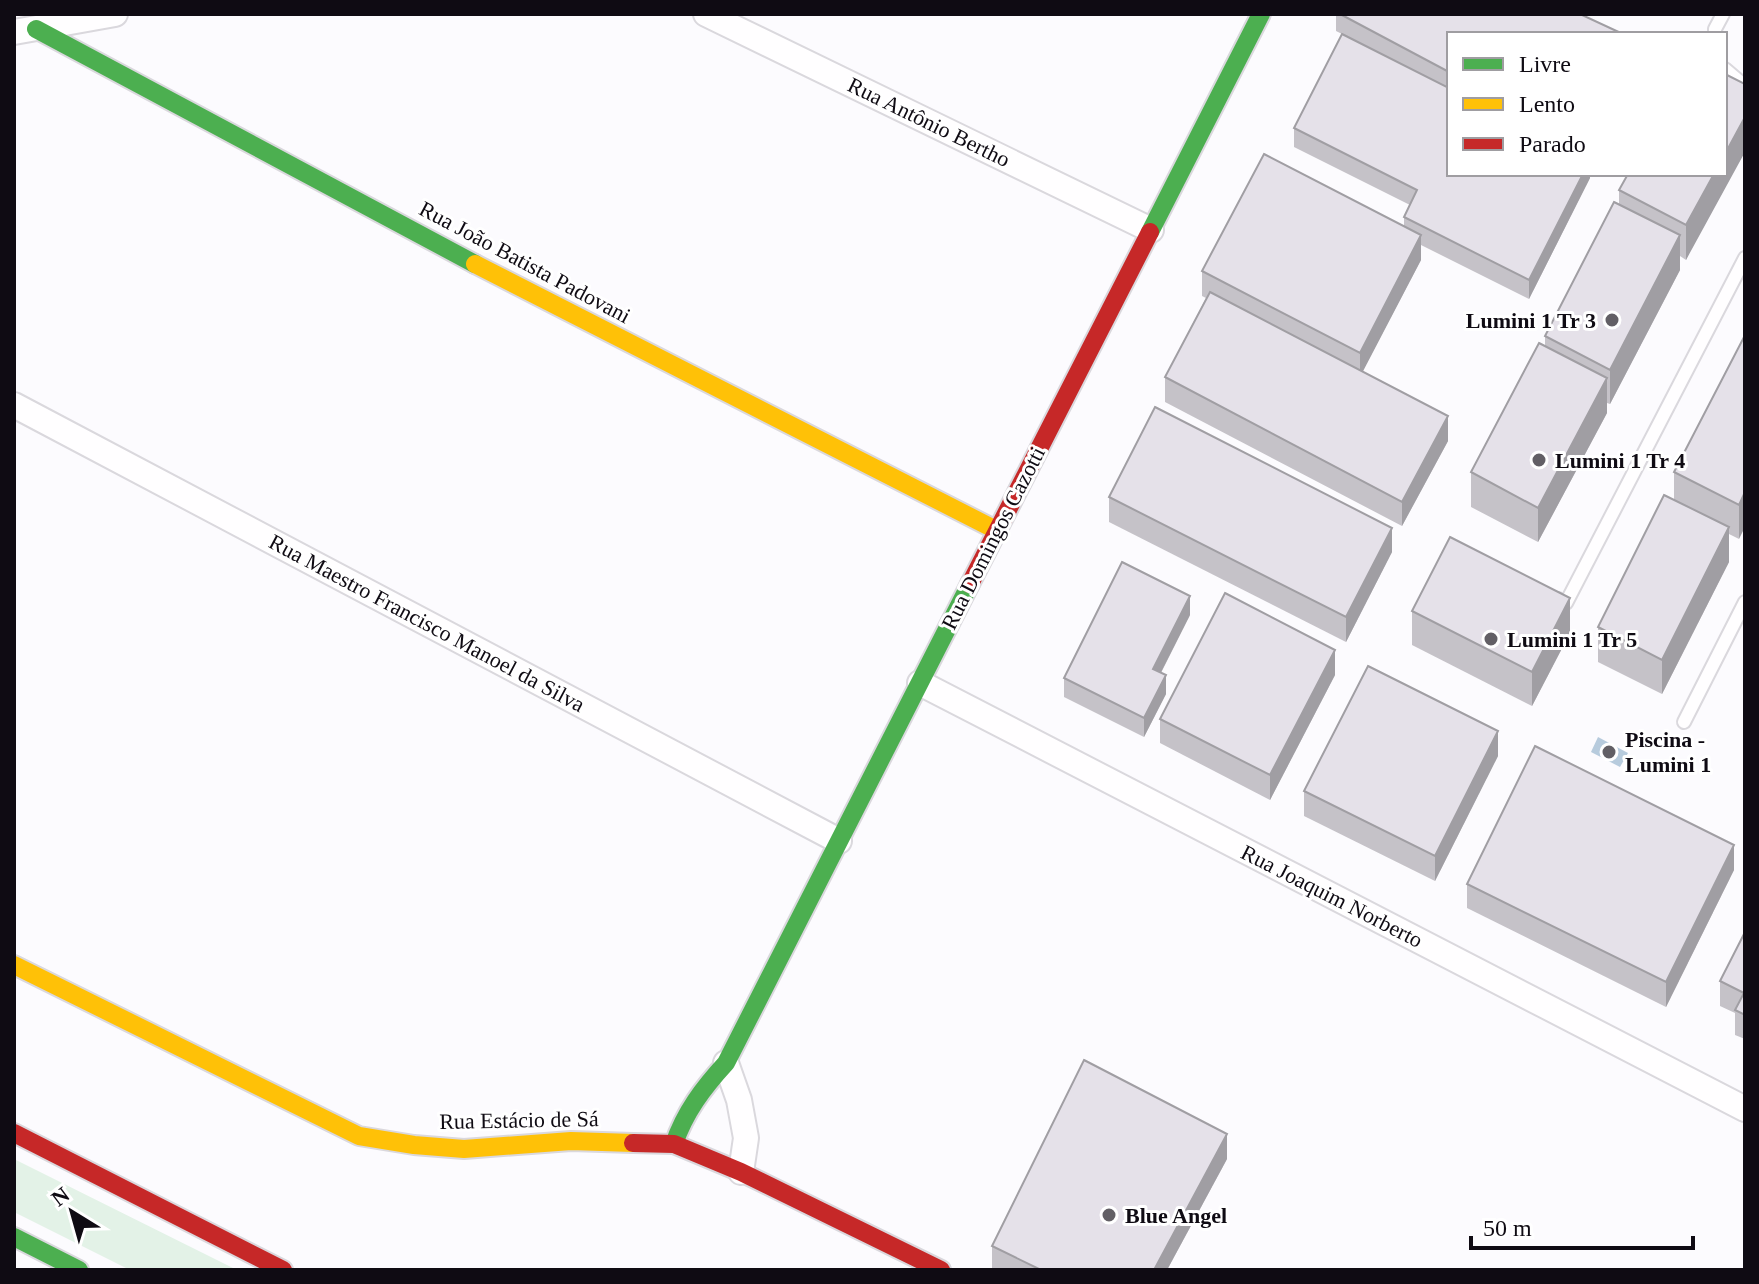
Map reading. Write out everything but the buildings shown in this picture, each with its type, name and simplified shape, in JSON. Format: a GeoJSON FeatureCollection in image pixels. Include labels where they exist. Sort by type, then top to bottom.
{"type":"FeatureCollection","features":[{"type":"Feature","properties":{"kind":"main road","name":"Rua Domingos Cazotti"},"geometry":{"type":"LineString","coordinates":[[674,1144],[681,1120],[726,1063],[1261,14]]}},
{"type":"Feature","properties":{"kind":"main road","name":"Rua João Batista Padovani"},"geometry":{"type":"LineString","coordinates":[[25,30],[996,530]]}},
{"type":"Feature","properties":{"kind":"main road","name":"Rua Estácio de Sá"},"geometry":{"type":"LineString","coordinates":[[14,965],[359,1136],[464,1149],[571,1141],[674,1144],[741,1172],[941,1270]]}},
{"type":"Feature","properties":{"kind":"main road"},"geometry":{"type":"LineString","coordinates":[[14,1133],[283,1270]]}},
{"type":"Feature","properties":{"kind":"main road"},"geometry":{"type":"LineString","coordinates":[[14,1237],[79,1270]]}},
{"type":"Feature","properties":{"kind":"street"},"geometry":{"type":"LineString","coordinates":[[25,30],[115,14]]}},
{"type":"Feature","properties":{"kind":"street","name":"Rua Antônio Bertho"},"geometry":{"type":"LineString","coordinates":[[706,14],[1151,230]]}},
{"type":"Feature","properties":{"kind":"street","name":"Rua Maestro Francisco Manoel da Silva"},"geometry":{"type":"LineString","coordinates":[[14,405],[839,841]]}},
{"type":"Feature","properties":{"kind":"street","name":"Rua Joaquim Norberto"},"geometry":{"type":"LineString","coordinates":[[920,683],[1745,1109]]}},
{"type":"Feature","properties":{"kind":"street"},"geometry":{"type":"LineString","coordinates":[[726,1063],[739,1100],[746,1138],[741,1172]]}},
{"type":"Feature","properties":{"kind":"lane"},"geometry":{"type":"LineString","coordinates":[[1727,71],[1745,86]]}},
{"type":"Feature","properties":{"kind":"lane"},"geometry":{"type":"LineString","coordinates":[[1539,590],[1566,603],[1745,258]]}},
{"type":"Feature","properties":{"kind":"lane"},"geometry":{"type":"LineString","coordinates":[[1684,722],[1745,602]]}},
{"type":"Feature","properties":{"kind":"shaded area"},"geometry":{"type":"Polygon","coordinates":[[[14,1159],[237,1270],[130,1270],[14,1212],[14,1159]]]}},
{"type":"Feature","properties":{"kind":"water","name":"Piscina - Lumini 1"},"geometry":{"type":"Polygon","coordinates":[[[1598,737],[1628,753],[1620,767],[1591,752],[1598,737]]]}},
{"type":"Feature","properties":{"kind":"traffic: fast"},"geometry":{"type":"LineString","coordinates":[[1150,232],[1261,14]]}},
{"type":"Feature","properties":{"kind":"traffic: fast"},"geometry":{"type":"LineString","coordinates":[[36,29],[475,264]]}},
{"type":"Feature","properties":{"kind":"traffic: fast"},"geometry":{"type":"LineString","coordinates":[[674,1144],[696,1101],[726,1063],[970,584]]}},
{"type":"Feature","properties":{"kind":"traffic: fast"},"geometry":{"type":"LineString","coordinates":[[14,1237],[79,1270]]}},
{"type":"Feature","properties":{"kind":"traffic: slow"},"geometry":{"type":"LineString","coordinates":[[475,264],[996,530]]}},
{"type":"Feature","properties":{"kind":"traffic: slow"},"geometry":{"type":"LineString","coordinates":[[14,965],[359,1136],[464,1149],[571,1141],[633,1143]]}},
{"type":"Feature","properties":{"kind":"traffic: jam"},"geometry":{"type":"LineString","coordinates":[[970,584],[1150,232]]}},
{"type":"Feature","properties":{"kind":"traffic: jam"},"geometry":{"type":"LineString","coordinates":[[14,1133],[283,1270]]}},
{"type":"Feature","properties":{"kind":"traffic: jam"},"geometry":{"type":"LineString","coordinates":[[633,1143],[674,1144],[741,1172],[941,1270]]}},
{"type":"Feature","properties":{"kind":"place","name":"Lumini 1 Tr 3"},"geometry":{"type":"Point","coordinates":[1612,320]}},
{"type":"Feature","properties":{"kind":"place","name":"Lumini 1 Tr 4"},"geometry":{"type":"Point","coordinates":[1539,460]}},
{"type":"Feature","properties":{"kind":"place","name":"Lumini 1 Tr 5"},"geometry":{"type":"Point","coordinates":[1491,639]}},
{"type":"Feature","properties":{"kind":"place","name":"Piscina - Lumini 1"},"geometry":{"type":"Point","coordinates":[1609,752]}},
{"type":"Feature","properties":{"kind":"place","name":"Blue Angel"},"geometry":{"type":"Point","coordinates":[1109,1215]}}]}
